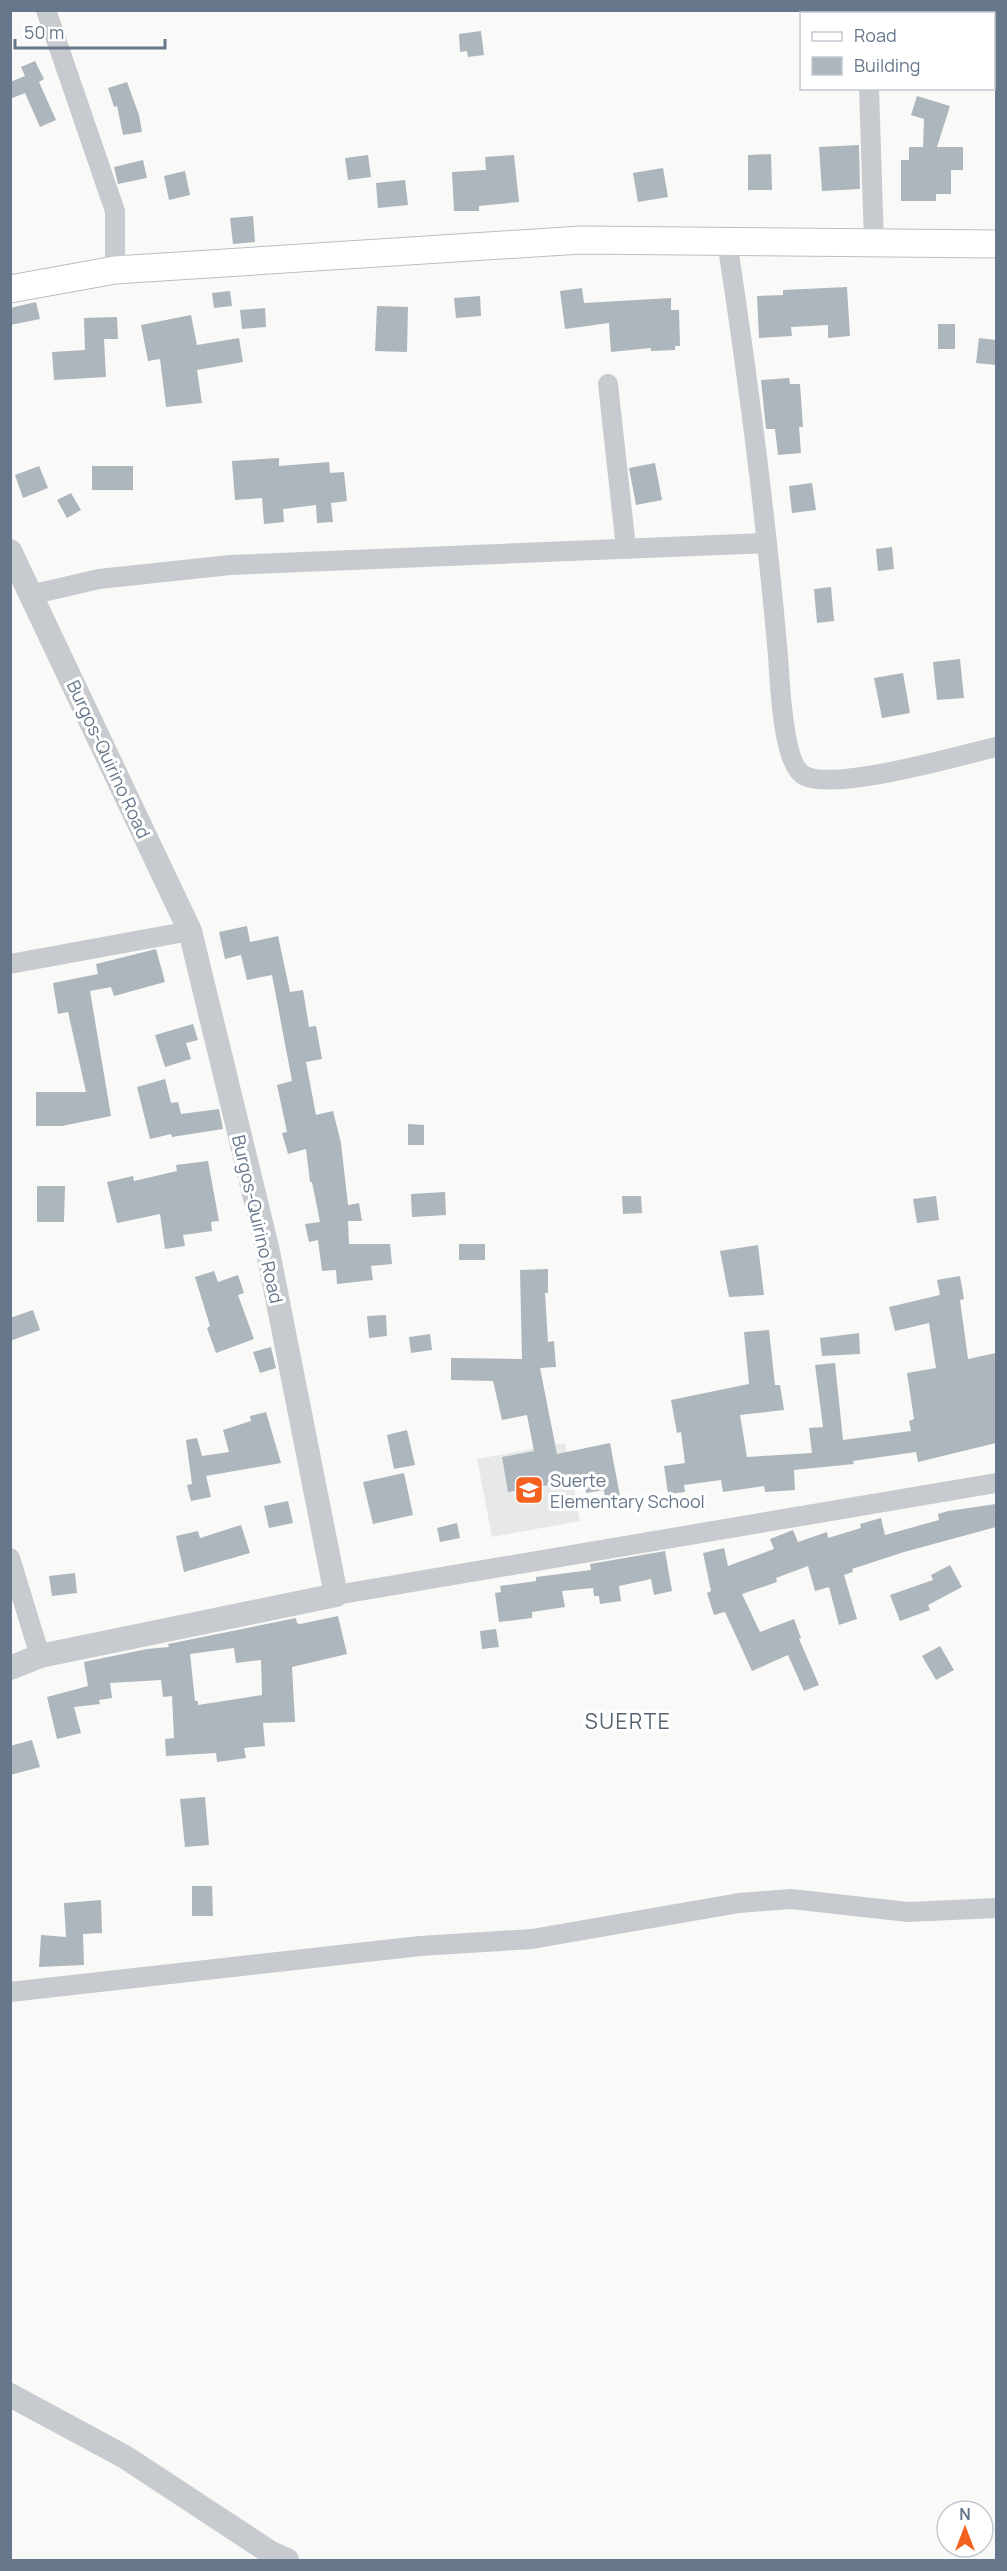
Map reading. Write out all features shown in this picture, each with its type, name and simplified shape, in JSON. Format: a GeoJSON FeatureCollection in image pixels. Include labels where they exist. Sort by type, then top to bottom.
{"type":"FeatureCollection","features":[{"type":"Feature","properties":{"kind":"main road"},"geometry":{"type":"LineString","coordinates":[[10,289],[115,270],[581,240],[996,244]]}},
{"type":"Feature","properties":{"kind":"street"},"geometry":{"type":"LineString","coordinates":[[46,10],[115,211],[115,270]]}},
{"type":"Feature","properties":{"kind":"street"},"geometry":{"type":"LineString","coordinates":[[869,90],[874,243]]}},
{"type":"Feature","properties":{"kind":"street"},"geometry":{"type":"LineString","coordinates":[[727,241],[767,543],[784,721],[792,763],[804,776],[829,781],[895,771],[996,747]]}},
{"type":"Feature","properties":{"kind":"street"},"geometry":{"type":"LineString","coordinates":[[608,384],[626,548]]}},
{"type":"Feature","properties":{"kind":"street"},"geometry":{"type":"LineString","coordinates":[[30,595],[99,579],[230,565],[767,543]]}},
{"type":"Feature","properties":{"kind":"street","name":"Burgos-Quirino Road"},"geometry":{"type":"LineString","coordinates":[[10,551],[190,931],[267,1247],[336,1595]]}},
{"type":"Feature","properties":{"kind":"street"},"geometry":{"type":"LineString","coordinates":[[10,964],[190,931]]}},
{"type":"Feature","properties":{"kind":"street"},"geometry":{"type":"LineString","coordinates":[[10,1668],[40,1656],[336,1595],[996,1483]]}},
{"type":"Feature","properties":{"kind":"street"},"geometry":{"type":"LineString","coordinates":[[10,1558],[40,1656]]}},
{"type":"Feature","properties":{"kind":"street"},"geometry":{"type":"LineString","coordinates":[[10,1992],[420,1946],[532,1939],[739,1903],[791,1899],[908,1912],[996,1908]]}},
{"type":"Feature","properties":{"kind":"street"},"geometry":{"type":"LineString","coordinates":[[10,2395],[125,2457],[271,2553],[287,2560]]}},
{"type":"Feature","properties":{"kind":"shaded area","name":"Suerte Elementary School"},"geometry":{"type":"Polygon","coordinates":[[[565,1443],[580,1521],[492,1537],[477,1459],[565,1443]]]}},
{"type":"Feature","properties":{"kind":"building"},"geometry":{"type":"Polygon","coordinates":[[[481,31],[484,55],[468,57],[467,51],[460,52],[459,34],[481,31]]]}},
{"type":"Feature","properties":{"kind":"building"},"geometry":{"type":"Polygon","coordinates":[[[35,61],[44,79],[39,82],[56,120],[40,127],[25,93],[10,99],[10,82],[25,76],[21,67],[35,61]]]}},
{"type":"Feature","properties":{"kind":"building"},"geometry":{"type":"Polygon","coordinates":[[[127,82],[139,115],[142,132],[123,135],[117,106],[114,107],[108,88],[127,82]]]}},
{"type":"Feature","properties":{"kind":"building"},"geometry":{"type":"Polygon","coordinates":[[[917,96],[950,106],[937,147],[963,147],[963,170],[951,170],[951,194],[936,194],[936,201],[901,201],[901,160],[909,160],[909,147],[923,147],[924,119],[911,115],[917,96]]]}},
{"type":"Feature","properties":{"kind":"building"},"geometry":{"type":"Polygon","coordinates":[[[859,145],[860,189],[822,191],[819,147],[859,145]]]}},
{"type":"Feature","properties":{"kind":"building"},"geometry":{"type":"Polygon","coordinates":[[[771,154],[772,190],[748,190],[748,155],[771,154]]]}},
{"type":"Feature","properties":{"kind":"building"},"geometry":{"type":"Polygon","coordinates":[[[368,155],[371,177],[348,180],[345,158],[368,155]]]}},
{"type":"Feature","properties":{"kind":"building"},"geometry":{"type":"Polygon","coordinates":[[[514,155],[519,202],[479,206],[479,211],[454,211],[452,172],[486,170],[485,157],[514,155]]]}},
{"type":"Feature","properties":{"kind":"building"},"geometry":{"type":"Polygon","coordinates":[[[143,160],[147,178],[118,184],[114,167],[143,160]]]}},
{"type":"Feature","properties":{"kind":"building"},"geometry":{"type":"Polygon","coordinates":[[[663,168],[668,197],[638,202],[633,173],[663,168]]]}},
{"type":"Feature","properties":{"kind":"building"},"geometry":{"type":"Polygon","coordinates":[[[185,171],[190,195],[169,200],[164,176],[185,171]]]}},
{"type":"Feature","properties":{"kind":"building"},"geometry":{"type":"Polygon","coordinates":[[[405,180],[408,205],[378,208],[376,183],[405,180]]]}},
{"type":"Feature","properties":{"kind":"building"},"geometry":{"type":"Polygon","coordinates":[[[253,216],[255,242],[233,244],[230,218],[253,216]]]}},
{"type":"Feature","properties":{"kind":"building"},"geometry":{"type":"Polygon","coordinates":[[[847,287],[850,336],[828,338],[828,325],[791,327],[792,336],[759,338],[757,296],[783,295],[783,290],[847,287]]]}},
{"type":"Feature","properties":{"kind":"building"},"geometry":{"type":"Polygon","coordinates":[[[582,288],[584,303],[671,298],[671,310],[679,310],[680,346],[675,346],[675,350],[651,351],[651,348],[611,352],[609,323],[565,329],[560,291],[582,288]]]}},
{"type":"Feature","properties":{"kind":"building"},"geometry":{"type":"Polygon","coordinates":[[[230,291],[232,306],[214,308],[212,293],[230,291]]]}},
{"type":"Feature","properties":{"kind":"building"},"geometry":{"type":"Polygon","coordinates":[[[480,296],[481,316],[456,318],[454,298],[480,296]]]}},
{"type":"Feature","properties":{"kind":"building"},"geometry":{"type":"Polygon","coordinates":[[[36,302],[40,319],[10,325],[10,308],[36,302]]]}},
{"type":"Feature","properties":{"kind":"building"},"geometry":{"type":"Polygon","coordinates":[[[377,306],[408,307],[407,352],[375,351],[377,306]]]}},
{"type":"Feature","properties":{"kind":"building"},"geometry":{"type":"Polygon","coordinates":[[[265,308],[266,327],[242,329],[240,310],[265,308]]]}},
{"type":"Feature","properties":{"kind":"building"},"geometry":{"type":"Polygon","coordinates":[[[191,315],[197,345],[239,338],[243,362],[197,370],[202,403],[166,407],[160,359],[148,361],[141,325],[191,315]]]}},
{"type":"Feature","properties":{"kind":"building"},"geometry":{"type":"Polygon","coordinates":[[[117,317],[118,339],[104,339],[106,377],[54,380],[52,352],[85,350],[84,318],[117,317]]]}},
{"type":"Feature","properties":{"kind":"building"},"geometry":{"type":"Polygon","coordinates":[[[938,324],[955,324],[955,349],[938,349],[938,324]]]}},
{"type":"Feature","properties":{"kind":"building"},"geometry":{"type":"Polygon","coordinates":[[[979,338],[996,340],[996,365],[976,363],[979,338]]]}},
{"type":"Feature","properties":{"kind":"building"},"geometry":{"type":"Polygon","coordinates":[[[789,378],[790,384],[800,384],[803,427],[799,427],[801,453],[778,455],[775,429],[766,429],[761,380],[789,378]]]}},
{"type":"Feature","properties":{"kind":"building"},"geometry":{"type":"Polygon","coordinates":[[[279,458],[279,466],[329,462],[330,473],[344,472],[347,501],[331,503],[333,522],[317,523],[316,505],[283,509],[284,522],[264,524],[262,498],[235,500],[232,461],[279,458]]]}},
{"type":"Feature","properties":{"kind":"building"},"geometry":{"type":"Polygon","coordinates":[[[655,463],[662,500],[636,505],[629,468],[655,463]]]}},
{"type":"Feature","properties":{"kind":"building"},"geometry":{"type":"Polygon","coordinates":[[[39,466],[48,488],[23,498],[15,475],[39,466]]]}},
{"type":"Feature","properties":{"kind":"building"},"geometry":{"type":"Polygon","coordinates":[[[92,466],[133,466],[133,490],[92,490],[92,466]]]}},
{"type":"Feature","properties":{"kind":"building"},"geometry":{"type":"Polygon","coordinates":[[[812,483],[816,510],[792,513],[789,486],[812,483]]]}},
{"type":"Feature","properties":{"kind":"building"},"geometry":{"type":"Polygon","coordinates":[[[71,493],[81,510],[67,518],[57,500],[71,493]]]}},
{"type":"Feature","properties":{"kind":"building"},"geometry":{"type":"Polygon","coordinates":[[[892,547],[894,569],[878,571],[876,549],[892,547]]]}},
{"type":"Feature","properties":{"kind":"building"},"geometry":{"type":"Polygon","coordinates":[[[831,587],[834,621],[817,623],[814,589],[831,587]]]}},
{"type":"Feature","properties":{"kind":"building"},"geometry":{"type":"Polygon","coordinates":[[[960,659],[964,698],[937,700],[933,662],[960,659]]]}},
{"type":"Feature","properties":{"kind":"building"},"geometry":{"type":"Polygon","coordinates":[[[903,673],[910,713],[882,718],[874,678],[903,673]]]}},
{"type":"Feature","properties":{"kind":"building"},"geometry":{"type":"Polygon","coordinates":[[[247,926],[250,942],[278,936],[290,992],[303,990],[309,1027],[316,1026],[322,1059],[306,1062],[316,1115],[333,1111],[341,1143],[348,1205],[359,1203],[362,1221],[348,1221],[349,1244],[390,1244],[392,1264],[371,1266],[373,1280],[337,1284],[336,1270],[322,1271],[318,1240],[309,1242],[305,1224],[320,1222],[312,1182],[310,1182],[306,1149],[288,1154],[282,1133],[287,1132],[277,1085],[292,1081],[272,975],[247,980],[241,955],[225,959],[219,932],[247,926]]]}},
{"type":"Feature","properties":{"kind":"building"},"geometry":{"type":"Polygon","coordinates":[[[156,949],[165,982],[114,996],[111,987],[90,991],[111,1116],[62,1126],[36,1126],[36,1092],[86,1092],[68,1012],[58,1014],[53,983],[98,974],[96,964],[156,949]]]}},
{"type":"Feature","properties":{"kind":"building"},"geometry":{"type":"Polygon","coordinates":[[[193,1024],[198,1040],[186,1043],[191,1059],[165,1067],[155,1035],[193,1024]]]}},
{"type":"Feature","properties":{"kind":"building"},"geometry":{"type":"Polygon","coordinates":[[[165,1079],[171,1103],[178,1102],[181,1114],[219,1109],[223,1129],[172,1137],[171,1134],[150,1139],[137,1087],[165,1079]]]}},
{"type":"Feature","properties":{"kind":"building"},"geometry":{"type":"Polygon","coordinates":[[[408,1124],[424,1125],[424,1145],[408,1145],[408,1124]]]}},
{"type":"Feature","properties":{"kind":"building"},"geometry":{"type":"Polygon","coordinates":[[[208,1161],[219,1221],[211,1222],[212,1231],[183,1235],[185,1246],[165,1249],[160,1214],[117,1223],[107,1182],[133,1176],[134,1181],[177,1171],[176,1165],[208,1161]]]}},
{"type":"Feature","properties":{"kind":"building"},"geometry":{"type":"Polygon","coordinates":[[[37,1186],[65,1186],[64,1222],[37,1222],[37,1186]]]}},
{"type":"Feature","properties":{"kind":"building"},"geometry":{"type":"Polygon","coordinates":[[[445,1192],[446,1215],[412,1217],[411,1194],[445,1192]]]}},
{"type":"Feature","properties":{"kind":"building"},"geometry":{"type":"Polygon","coordinates":[[[622,1196],[641,1196],[642,1213],[623,1214],[622,1196]]]}},
{"type":"Feature","properties":{"kind":"building"},"geometry":{"type":"Polygon","coordinates":[[[936,1196],[939,1220],[917,1223],[913,1199],[936,1196]]]}},
{"type":"Feature","properties":{"kind":"building"},"geometry":{"type":"Polygon","coordinates":[[[459,1244],[485,1244],[485,1260],[459,1260],[459,1244]]]}},
{"type":"Feature","properties":{"kind":"building"},"geometry":{"type":"Polygon","coordinates":[[[758,1245],[764,1295],[729,1297],[720,1251],[758,1245]]]}},
{"type":"Feature","properties":{"kind":"building"},"geometry":{"type":"Polygon","coordinates":[[[548,1269],[548,1293],[545,1293],[548,1342],[554,1341],[556,1367],[540,1368],[557,1454],[610,1443],[620,1496],[605,1499],[604,1490],[586,1493],[583,1479],[508,1492],[502,1457],[534,1451],[527,1415],[502,1420],[493,1381],[451,1380],[451,1358],[522,1359],[520,1270],[548,1269]]]}},
{"type":"Feature","properties":{"kind":"building"},"geometry":{"type":"Polygon","coordinates":[[[214,1271],[218,1282],[238,1275],[244,1293],[238,1295],[254,1339],[216,1353],[207,1328],[210,1326],[195,1277],[214,1271]]]}},
{"type":"Feature","properties":{"kind":"building"},"geometry":{"type":"Polygon","coordinates":[[[960,1276],[964,1299],[960,1300],[968,1359],[996,1353],[996,1443],[918,1462],[916,1452],[853,1461],[854,1464],[794,1470],[795,1490],[765,1492],[764,1486],[723,1492],[721,1480],[684,1485],[685,1492],[668,1494],[664,1466],[685,1463],[681,1432],[677,1433],[671,1400],[749,1384],[744,1332],[769,1330],[775,1385],[780,1385],[784,1410],[740,1415],[747,1457],[812,1453],[809,1428],[823,1427],[815,1365],[835,1363],[843,1440],[911,1431],[909,1421],[914,1419],[907,1373],[936,1368],[929,1323],[895,1331],[889,1307],[940,1295],[937,1280],[960,1276]]]}},
{"type":"Feature","properties":{"kind":"building"},"geometry":{"type":"Polygon","coordinates":[[[33,1310],[40,1330],[10,1341],[10,1318],[33,1310]]]}},
{"type":"Feature","properties":{"kind":"building"},"geometry":{"type":"Polygon","coordinates":[[[386,1315],[387,1336],[369,1338],[367,1316],[386,1315]]]}},
{"type":"Feature","properties":{"kind":"building"},"geometry":{"type":"Polygon","coordinates":[[[859,1333],[860,1354],[822,1356],[820,1338],[859,1333]]]}},
{"type":"Feature","properties":{"kind":"building"},"geometry":{"type":"Polygon","coordinates":[[[430,1334],[432,1350],[411,1353],[409,1337],[430,1334]]]}},
{"type":"Feature","properties":{"kind":"building"},"geometry":{"type":"Polygon","coordinates":[[[271,1347],[276,1368],[260,1373],[253,1352],[271,1347]]]}},
{"type":"Feature","properties":{"kind":"building"},"geometry":{"type":"Polygon","coordinates":[[[266,1412],[281,1463],[206,1476],[211,1497],[191,1501],[187,1485],[192,1484],[186,1440],[197,1438],[202,1456],[229,1452],[223,1430],[251,1421],[250,1416],[266,1412]]]}},
{"type":"Feature","properties":{"kind":"building"},"geometry":{"type":"Polygon","coordinates":[[[407,1430],[415,1465],[394,1469],[387,1435],[407,1430]]]}},
{"type":"Feature","properties":{"kind":"building"},"geometry":{"type":"Polygon","coordinates":[[[404,1473],[413,1515],[373,1524],[363,1482],[404,1473]]]}},
{"type":"Feature","properties":{"kind":"building"},"geometry":{"type":"Polygon","coordinates":[[[288,1501],[293,1523],[269,1528],[264,1506],[288,1501]]]}},
{"type":"Feature","properties":{"kind":"building"},"geometry":{"type":"Polygon","coordinates":[[[996,1504],[996,1527],[904,1552],[852,1569],[853,1572],[844,1575],[857,1619],[839,1625],[829,1587],[815,1591],[808,1566],[776,1578],[777,1582],[742,1594],[760,1632],[794,1619],[801,1638],[799,1639],[819,1685],[804,1691],[788,1655],[752,1671],[725,1612],[714,1615],[707,1593],[711,1591],[703,1553],[724,1548],[728,1566],[774,1549],[770,1539],[793,1530],[798,1542],[827,1532],[828,1538],[861,1528],[860,1524],[881,1518],[885,1535],[939,1520],[938,1514],[948,1511],[996,1504]]]}},
{"type":"Feature","properties":{"kind":"building"},"geometry":{"type":"Polygon","coordinates":[[[457,1523],[460,1538],[440,1542],[437,1528],[457,1523]]]}},
{"type":"Feature","properties":{"kind":"building"},"geometry":{"type":"Polygon","coordinates":[[[241,1525],[250,1553],[184,1572],[176,1536],[198,1531],[200,1538],[241,1525]]]}},
{"type":"Feature","properties":{"kind":"building"},"geometry":{"type":"Polygon","coordinates":[[[665,1551],[672,1591],[654,1595],[651,1579],[619,1586],[621,1601],[600,1604],[599,1596],[594,1596],[593,1588],[562,1591],[565,1607],[532,1612],[532,1618],[499,1622],[495,1593],[501,1592],[500,1586],[536,1581],[536,1577],[591,1570],[590,1564],[665,1551]]]}},
{"type":"Feature","properties":{"kind":"building"},"geometry":{"type":"Polygon","coordinates":[[[950,1565],[962,1587],[928,1605],[930,1610],[900,1621],[890,1595],[933,1580],[931,1575],[950,1565]]]}},
{"type":"Feature","properties":{"kind":"building"},"geometry":{"type":"Polygon","coordinates":[[[75,1573],[77,1593],[52,1596],[49,1576],[75,1573]]]}},
{"type":"Feature","properties":{"kind":"building"},"geometry":{"type":"Polygon","coordinates":[[[338,1616],[347,1654],[292,1667],[295,1722],[263,1723],[265,1746],[244,1748],[246,1758],[217,1762],[216,1753],[166,1756],[165,1739],[174,1738],[172,1696],[163,1697],[161,1680],[110,1683],[112,1698],[99,1700],[100,1704],[74,1707],[81,1733],[57,1739],[47,1697],[88,1686],[84,1662],[147,1649],[169,1647],[168,1644],[296,1618],[297,1623],[338,1616]],[[234,1648],[190,1654],[195,1701],[198,1701],[198,1705],[262,1695],[261,1660],[236,1663],[234,1648]]]}},
{"type":"Feature","properties":{"kind":"building"},"geometry":{"type":"Polygon","coordinates":[[[496,1629],[499,1647],[482,1649],[480,1631],[496,1629]]]}},
{"type":"Feature","properties":{"kind":"building"},"geometry":{"type":"Polygon","coordinates":[[[940,1646],[954,1670],[936,1680],[922,1656],[940,1646]]]}},
{"type":"Feature","properties":{"kind":"building"},"geometry":{"type":"Polygon","coordinates":[[[32,1740],[40,1767],[10,1775],[10,1746],[32,1740]]]}},
{"type":"Feature","properties":{"kind":"building"},"geometry":{"type":"Polygon","coordinates":[[[205,1797],[209,1845],[185,1847],[180,1799],[205,1797]]]}},
{"type":"Feature","properties":{"kind":"building"},"geometry":{"type":"Polygon","coordinates":[[[192,1886],[212,1886],[213,1916],[192,1916],[192,1886]]]}},
{"type":"Feature","properties":{"kind":"building"},"geometry":{"type":"Polygon","coordinates":[[[101,1900],[102,1933],[83,1934],[84,1965],[39,1967],[41,1935],[66,1937],[64,1903],[101,1900]]]}},
{"type":"Feature","properties":{"kind":"place","name":"Suerte Elementary School"},"geometry":{"type":"Point","coordinates":[529,1490]}},
{"type":"Feature","properties":{"kind":"district","name":"SUERTE"},"geometry":{"type":"Point","coordinates":[628,1721]}}]}
